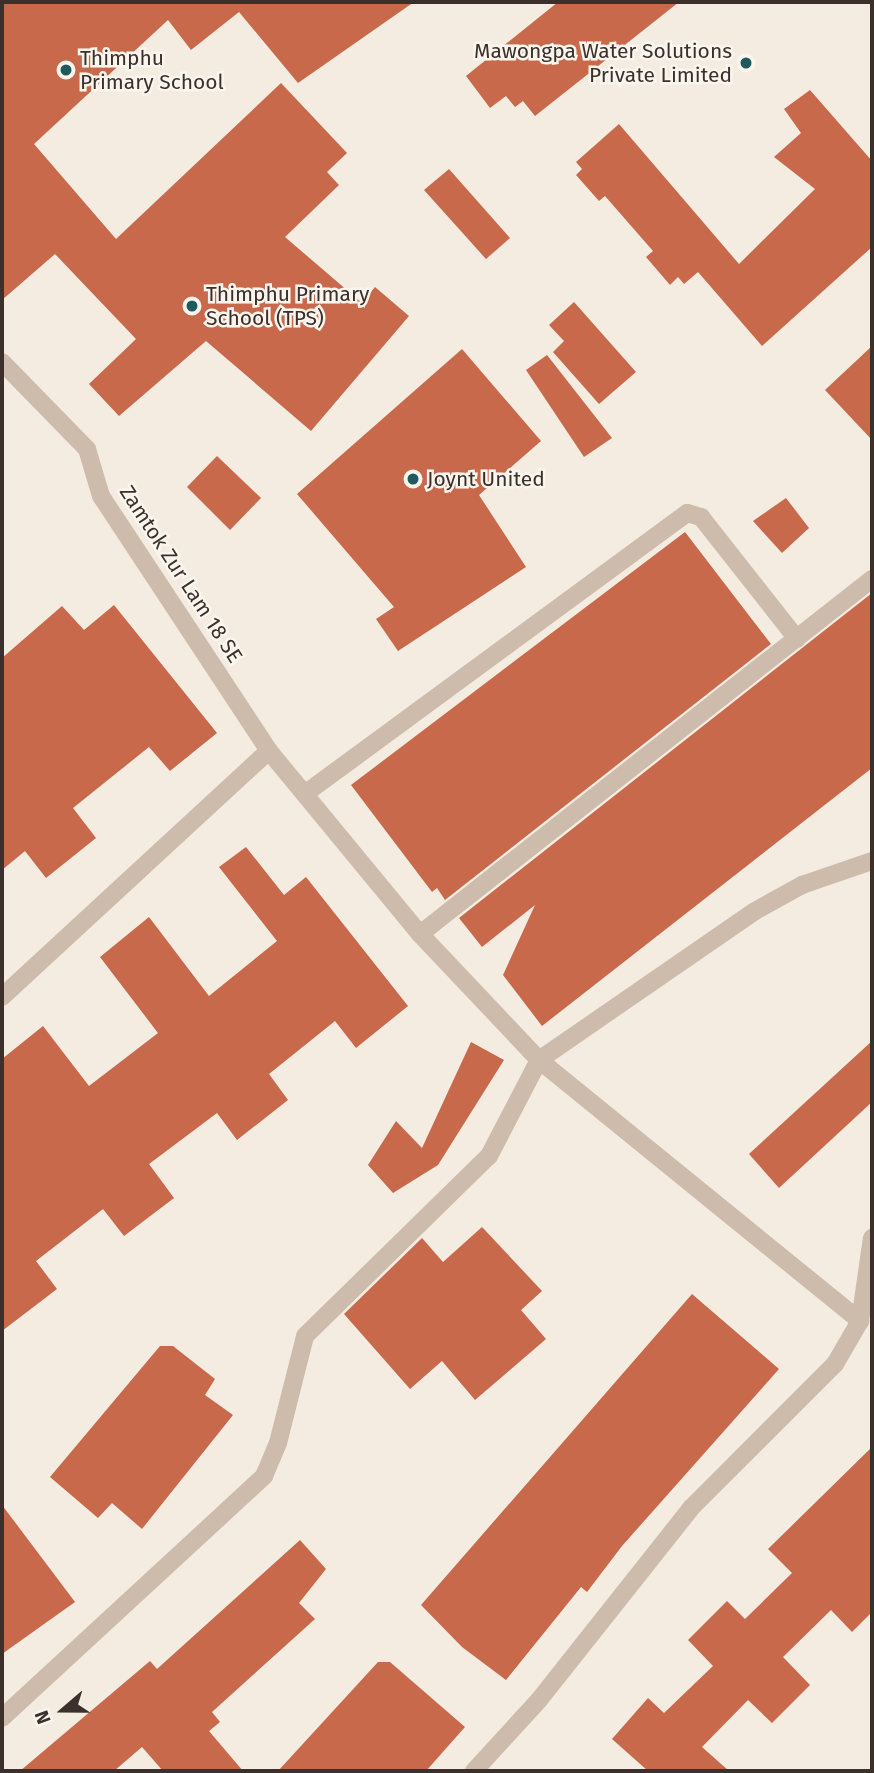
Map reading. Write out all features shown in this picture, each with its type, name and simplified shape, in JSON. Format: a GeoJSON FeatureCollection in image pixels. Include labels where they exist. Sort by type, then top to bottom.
{"type":"FeatureCollection","features":[{"type":"Feature","properties":{"kind":"street","name":"Zamtok Zur Lam 18 SE"},"geometry":{"type":"LineString","coordinates":[[2,362],[87,449],[101,496],[269,751],[420,934],[539,1060],[860,1321]]}},
{"type":"Feature","properties":{"kind":"street"},"geometry":{"type":"LineString","coordinates":[[306,793],[687,513],[701,517],[797,639]]}},
{"type":"Feature","properties":{"kind":"street"},"geometry":{"type":"LineString","coordinates":[[420,934],[872,579]]}},
{"type":"Feature","properties":{"kind":"street"},"geometry":{"type":"LineString","coordinates":[[2,997],[269,751]]}},
{"type":"Feature","properties":{"kind":"street"},"geometry":{"type":"LineString","coordinates":[[2,1718],[264,1476],[278,1443],[305,1336],[489,1156],[539,1060],[755,911],[802,885],[872,861]]}},
{"type":"Feature","properties":{"kind":"street"},"geometry":{"type":"LineString","coordinates":[[474,1771],[539,1700],[692,1507],[835,1364],[860,1321],[872,1238]]}},
{"type":"Feature","properties":{"kind":"building"},"geometry":{"type":"Polygon","coordinates":[[[2,2],[414,2],[298,83],[239,12],[191,50],[168,20],[34,144],[116,239],[281,83],[347,153],[327,172],[339,185],[285,237],[362,303],[375,287],[409,316],[311,431],[206,341],[119,416],[89,384],[136,339],[55,254],[2,300],[2,2]]]}},
{"type":"Feature","properties":{"kind":"building"},"geometry":{"type":"Polygon","coordinates":[[[558,2],[679,2],[535,116],[523,101],[515,107],[506,96],[490,108],[466,76],[558,2]]]}},
{"type":"Feature","properties":{"kind":"building"},"geometry":{"type":"Polygon","coordinates":[[[810,90],[872,161],[872,247],[762,346],[698,272],[684,284],[678,277],[670,285],[646,257],[653,251],[605,196],[599,201],[576,175],[582,169],[576,162],[619,124],[739,264],[815,189],[774,157],[801,133],[784,109],[810,90]]]}},
{"type":"Feature","properties":{"kind":"building"},"geometry":{"type":"Polygon","coordinates":[[[449,169],[510,238],[486,259],[424,190],[449,169]]]}},
{"type":"Feature","properties":{"kind":"building"},"geometry":{"type":"Polygon","coordinates":[[[574,302],[636,372],[599,404],[553,352],[564,341],[549,325],[574,302]]]}},
{"type":"Feature","properties":{"kind":"building"},"geometry":{"type":"Polygon","coordinates":[[[872,346],[872,440],[825,390],[872,346]]]}},
{"type":"Feature","properties":{"kind":"building"},"geometry":{"type":"Polygon","coordinates":[[[462,349],[541,441],[479,495],[526,567],[398,651],[376,619],[394,607],[297,494],[462,349]]]}},
{"type":"Feature","properties":{"kind":"building"},"geometry":{"type":"Polygon","coordinates":[[[547,355],[612,438],[584,457],[526,370],[547,355]]]}},
{"type":"Feature","properties":{"kind":"building"},"geometry":{"type":"Polygon","coordinates":[[[217,456],[261,498],[230,530],[187,487],[217,456]]]}},
{"type":"Feature","properties":{"kind":"building"},"geometry":{"type":"Polygon","coordinates":[[[786,498],[809,528],[782,553],[753,521],[786,498]]]}},
{"type":"Feature","properties":{"kind":"building"},"geometry":{"type":"Polygon","coordinates":[[[685,532],[771,644],[445,900],[437,888],[432,892],[351,785],[685,532]]]}},
{"type":"Feature","properties":{"kind":"building"},"geometry":{"type":"Polygon","coordinates":[[[872,593],[872,768],[542,1026],[503,975],[535,905],[482,947],[459,918],[872,593]]]}},
{"type":"Feature","properties":{"kind":"building"},"geometry":{"type":"Polygon","coordinates":[[[114,605],[217,733],[170,771],[149,747],[73,808],[96,838],[46,878],[25,851],[2,870],[2,658],[62,606],[84,630],[114,605]]]}},
{"type":"Feature","properties":{"kind":"building"},"geometry":{"type":"Polygon","coordinates":[[[246,847],[284,895],[306,877],[408,1006],[356,1048],[335,1021],[269,1074],[288,1100],[237,1140],[217,1113],[149,1164],[174,1198],[124,1236],[103,1209],[36,1261],[57,1289],[2,1331],[2,1059],[43,1026],[89,1086],[158,1033],[100,957],[149,917],[209,996],[277,941],[219,867],[246,847]]]}},
{"type":"Feature","properties":{"kind":"building"},"geometry":{"type":"Polygon","coordinates":[[[872,1041],[872,1102],[779,1188],[749,1154],[872,1041]]]}},
{"type":"Feature","properties":{"kind":"building"},"geometry":{"type":"Polygon","coordinates":[[[471,1042],[504,1060],[438,1165],[393,1193],[368,1165],[396,1121],[422,1148],[471,1042]]]}},
{"type":"Feature","properties":{"kind":"building"},"geometry":{"type":"Polygon","coordinates":[[[482,1227],[542,1291],[521,1310],[546,1339],[475,1400],[442,1361],[410,1389],[344,1314],[422,1238],[443,1262],[482,1227]]]}},
{"type":"Feature","properties":{"kind":"building"},"geometry":{"type":"Polygon","coordinates":[[[692,1294],[779,1369],[622,1546],[587,1592],[581,1587],[506,1680],[462,1647],[421,1605],[692,1294]]]}},
{"type":"Feature","properties":{"kind":"building"},"geometry":{"type":"Polygon","coordinates":[[[160,1346],[173,1346],[215,1379],[205,1395],[233,1415],[142,1529],[112,1503],[98,1518],[50,1477],[160,1346]]]}},
{"type":"Feature","properties":{"kind":"building"},"geometry":{"type":"Polygon","coordinates":[[[872,1447],[872,1612],[852,1632],[831,1610],[783,1657],[810,1685],[772,1723],[748,1700],[702,1747],[729,1771],[648,1771],[612,1739],[648,1698],[664,1713],[713,1666],[688,1640],[727,1601],[745,1619],[792,1573],[768,1549],[872,1447]]]}},
{"type":"Feature","properties":{"kind":"building"},"geometry":{"type":"Polygon","coordinates":[[[2,1505],[75,1602],[2,1654],[2,1505]]]}},
{"type":"Feature","properties":{"kind":"building"},"geometry":{"type":"Polygon","coordinates":[[[300,1540],[326,1569],[299,1603],[315,1619],[212,1712],[220,1722],[209,1731],[243,1771],[163,1771],[142,1747],[114,1771],[20,1771],[150,1661],[157,1669],[300,1540]]]}},
{"type":"Feature","properties":{"kind":"building"},"geometry":{"type":"Polygon","coordinates":[[[378,1662],[390,1662],[465,1727],[426,1771],[278,1771],[378,1662]]]}},
{"type":"Feature","properties":{"kind":"place","name":"Mawongpa Water Solutions Private Limited"},"geometry":{"type":"Point","coordinates":[746,63]}},
{"type":"Feature","properties":{"kind":"place","name":"Thimphu Primary School"},"geometry":{"type":"Point","coordinates":[66,70]}},
{"type":"Feature","properties":{"kind":"place","name":"Thimphu Primary School (TPS)"},"geometry":{"type":"Point","coordinates":[192,306]}},
{"type":"Feature","properties":{"kind":"place","name":"Joynt United"},"geometry":{"type":"Point","coordinates":[413,479]}}]}
